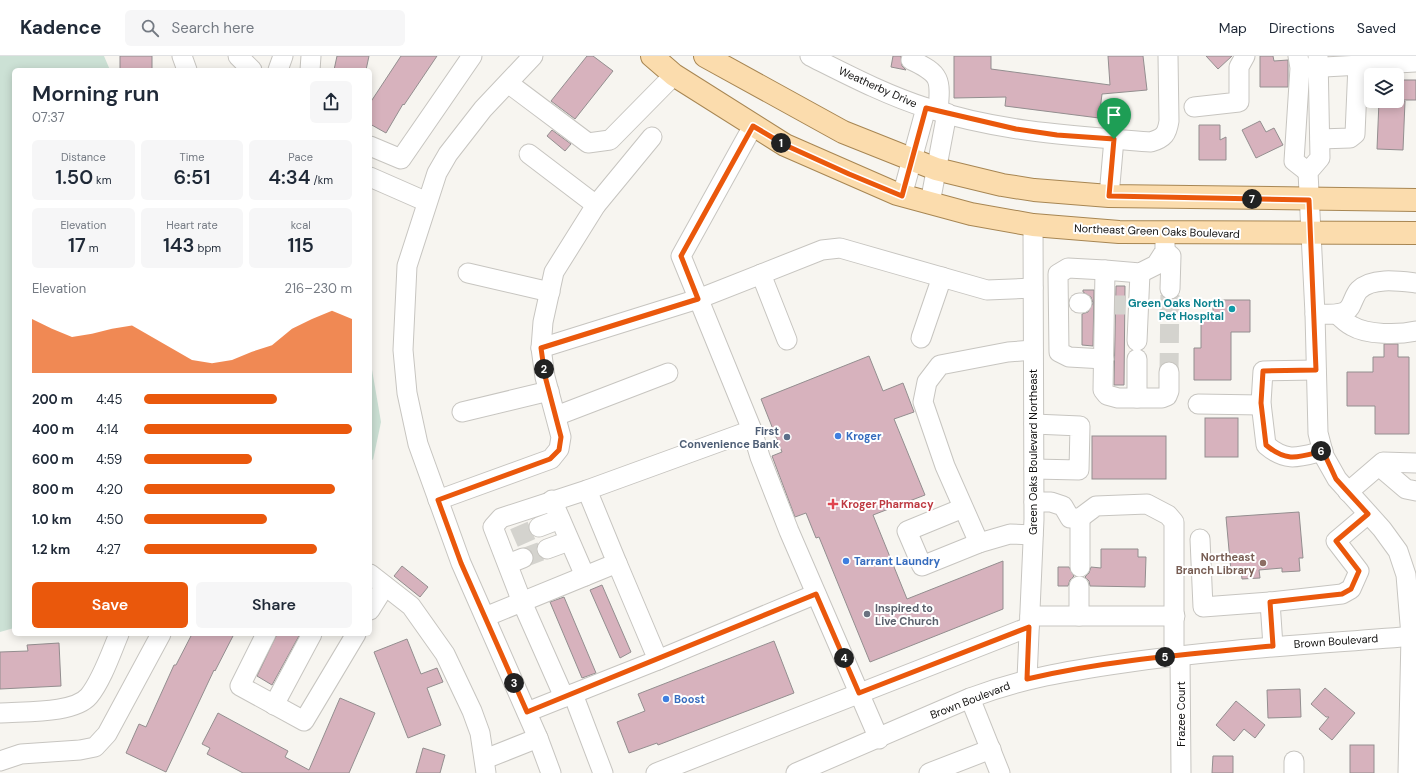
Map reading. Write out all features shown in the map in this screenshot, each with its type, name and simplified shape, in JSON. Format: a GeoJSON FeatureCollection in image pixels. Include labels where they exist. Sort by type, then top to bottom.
{"type":"FeatureCollection","features":[{"type":"Feature","properties":{"kind":"main road","name":"Northeast Green Oaks Boulevard"},"geometry":{"type":"LineString","coordinates":[[652,56],[674,75],[785,145],[902,196],[971,214],[1033,225],[1119,232],[1165,242],[1310,233],[1416,233]]}},
{"type":"Feature","properties":{"kind":"main road"},"geometry":{"type":"LineString","coordinates":[[706,56],[843,132],[936,169],[1034,190],[1109,196],[1309,200],[1416,200]]}},
{"type":"Feature","properties":{"kind":"street"},"geometry":{"type":"LineString","coordinates":[[182,56],[186,68]]}},
{"type":"Feature","properties":{"kind":"street"},"geometry":{"type":"LineString","coordinates":[[238,56],[250,68]]}},
{"type":"Feature","properties":{"kind":"street"},"geometry":{"type":"LineString","coordinates":[[279,68],[283,56]]}},
{"type":"Feature","properties":{"kind":"street"},"geometry":{"type":"LineString","coordinates":[[310,68],[311,56]]}},
{"type":"Feature","properties":{"kind":"street"},"geometry":{"type":"LineString","coordinates":[[372,147],[401,159],[472,56]]}},
{"type":"Feature","properties":{"kind":"street"},"geometry":{"type":"LineString","coordinates":[[534,56],[483,109],[448,154],[437,173],[407,266],[403,350],[407,393],[418,444],[461,563],[527,712],[552,773]]}},
{"type":"Feature","properties":{"kind":"street","name":"Weatherby Drive"},"geometry":{"type":"LineString","coordinates":[[810,56],[839,61],[885,92],[937,111],[1016,129],[1057,135],[1151,142],[1164,137],[1169,121],[1168,56]]}},
{"type":"Feature","properties":{"kind":"street"},"geometry":{"type":"LineString","coordinates":[[1194,107],[1239,102],[1239,67],[1245,56]]}},
{"type":"Feature","properties":{"kind":"street"},"geometry":{"type":"LineString","coordinates":[[911,60],[927,67],[938,77],[940,89],[937,111],[936,169],[930,203]]}},
{"type":"Feature","properties":{"kind":"street"},"geometry":{"type":"LineString","coordinates":[[1327,61],[1320,139],[1320,158],[1308,172],[1315,314],[1318,433],[1323,451],[1336,479],[1382,529],[1398,551],[1406,575],[1414,636],[1408,773]]}},
{"type":"Feature","properties":{"kind":"street"},"geometry":{"type":"LineString","coordinates":[[1308,172],[1294,161],[1299,62],[1327,61],[1358,65],[1416,62]]}},
{"type":"Feature","properties":{"kind":"street"},"geometry":{"type":"LineString","coordinates":[[1320,139],[1350,138],[1355,134],[1358,65]]}},
{"type":"Feature","properties":{"kind":"street"},"geometry":{"type":"LineString","coordinates":[[508,83],[588,143],[610,140],[674,75]]}},
{"type":"Feature","properties":{"kind":"street"},"geometry":{"type":"LineString","coordinates":[[902,196],[912,160],[937,111]]}},
{"type":"Feature","properties":{"kind":"street"},"geometry":{"type":"LineString","coordinates":[[753,126],[681,256],[752,430],[760,458],[816,594],[879,739]]}},
{"type":"Feature","properties":{"kind":"street"},"geometry":{"type":"LineString","coordinates":[[438,500],[550,459],[559,450],[561,437],[549,390],[541,348],[543,322],[554,272],[596,205],[652,137]]}},
{"type":"Feature","properties":{"kind":"street"},"geometry":{"type":"LineString","coordinates":[[1109,196],[1114,139]]}},
{"type":"Feature","properties":{"kind":"street"},"geometry":{"type":"LineString","coordinates":[[529,154],[596,205]]}},
{"type":"Feature","properties":{"kind":"street"},"geometry":{"type":"LineString","coordinates":[[372,178],[427,202]]}},
{"type":"Feature","properties":{"kind":"street","name":"Green Oaks Boulevard Northeast"},"geometry":{"type":"LineString","coordinates":[[1027,679],[1034,535],[1033,225]]}},
{"type":"Feature","properties":{"kind":"street"},"geometry":{"type":"LineString","coordinates":[[1104,359],[1069,357],[1059,352],[1096,304],[1140,273],[1156,265],[1165,242]]}},
{"type":"Feature","properties":{"kind":"street"},"geometry":{"type":"LineString","coordinates":[[1165,242],[1171,256],[1170,289]]}},
{"type":"Feature","properties":{"kind":"street"},"geometry":{"type":"LineString","coordinates":[[541,348],[698,299],[822,250],[840,248],[987,290],[1034,288]]}},
{"type":"Feature","properties":{"kind":"street"},"geometry":{"type":"LineString","coordinates":[[1136,398],[1137,350],[1096,304],[1058,274],[1068,268],[1140,273]]}},
{"type":"Feature","properties":{"kind":"street"},"geometry":{"type":"LineString","coordinates":[[1105,270],[1096,304],[1104,359],[1103,390],[1107,395],[1118,398],[1162,398],[1167,396],[1169,391],[1168,372]]}},
{"type":"Feature","properties":{"kind":"street"},"geometry":{"type":"LineString","coordinates":[[468,273],[550,292]]}},
{"type":"Feature","properties":{"kind":"street"},"geometry":{"type":"LineString","coordinates":[[761,274],[787,340]]}},
{"type":"Feature","properties":{"kind":"street"},"geometry":{"type":"LineString","coordinates":[[921,338],[942,277]]}},
{"type":"Feature","properties":{"kind":"street"},"geometry":{"type":"LineString","coordinates":[[1315,314],[1336,314],[1349,309],[1359,290],[1370,283],[1398,280],[1416,283]]}},
{"type":"Feature","properties":{"kind":"street"},"geometry":{"type":"LineString","coordinates":[[1034,313],[1051,312],[1096,304]]}},
{"type":"Feature","properties":{"kind":"street"},"geometry":{"type":"LineString","coordinates":[[1336,314],[1353,327],[1377,333],[1404,334],[1416,331]]}},
{"type":"Feature","properties":{"kind":"street"},"geometry":{"type":"LineString","coordinates":[[979,543],[945,466],[923,402],[928,382],[940,365],[1008,352],[1034,350]]}},
{"type":"Feature","properties":{"kind":"street"},"geometry":{"type":"LineString","coordinates":[[1316,370],[1263,371],[1261,405],[1266,445],[1276,454],[1292,458],[1323,451]]}},
{"type":"Feature","properties":{"kind":"street"},"geometry":{"type":"LineString","coordinates":[[556,416],[668,373]]}},
{"type":"Feature","properties":{"kind":"street"},"geometry":{"type":"LineString","coordinates":[[462,412],[549,390]]}},
{"type":"Feature","properties":{"kind":"street"},"geometry":{"type":"LineString","coordinates":[[1198,404],[1261,405]]}},
{"type":"Feature","properties":{"kind":"street"},"geometry":{"type":"LineString","coordinates":[[1034,424],[1080,426],[1079,470],[1034,469]]}},
{"type":"Feature","properties":{"kind":"street"},"geometry":{"type":"LineString","coordinates":[[603,773],[569,696],[522,602],[516,561],[507,541],[493,527],[500,518],[552,500],[587,490],[752,430]]}},
{"type":"Feature","properties":{"kind":"street"},"geometry":{"type":"LineString","coordinates":[[1348,492],[1383,462],[1416,463]]}},
{"type":"Feature","properties":{"kind":"street"},"geometry":{"type":"LineString","coordinates":[[1379,466],[1406,489],[1416,491]]}},
{"type":"Feature","properties":{"kind":"street"},"geometry":{"type":"LineString","coordinates":[[587,490],[658,660]]}},
{"type":"Feature","properties":{"kind":"street"},"geometry":{"type":"LineString","coordinates":[[552,500],[585,576]]}},
{"type":"Feature","properties":{"kind":"street"},"geometry":{"type":"LineString","coordinates":[[1034,502],[1051,502],[1063,506],[1070,518],[1080,518],[1080,567]]}},
{"type":"Feature","properties":{"kind":"street","name":"Frazee Court"},"geometry":{"type":"LineString","coordinates":[[1080,518],[1096,506],[1147,504],[1168,515],[1174,522],[1174,616],[1177,655],[1181,773]]}},
{"type":"Feature","properties":{"kind":"street"},"geometry":{"type":"LineString","coordinates":[[963,508],[907,531],[922,566],[979,543],[1010,534],[1034,535]]}},
{"type":"Feature","properties":{"kind":"street"},"geometry":{"type":"LineString","coordinates":[[1200,539],[1203,607],[1270,602],[1342,594],[1351,589],[1359,571],[1336,541],[1368,514]]}},
{"type":"Feature","properties":{"kind":"street"},"geometry":{"type":"LineString","coordinates":[[539,528],[560,518]]}},
{"type":"Feature","properties":{"kind":"street"},"geometry":{"type":"LineString","coordinates":[[547,549],[569,540]]}},
{"type":"Feature","properties":{"kind":"street"},"geometry":{"type":"LineString","coordinates":[[485,617],[617,563]]}},
{"type":"Feature","properties":{"kind":"street"},"geometry":{"type":"LineString","coordinates":[[372,576],[411,606],[444,654],[471,707],[480,732],[486,766],[538,738]]}},
{"type":"Feature","properties":{"kind":"street"},"geometry":{"type":"LineString","coordinates":[[372,607],[385,586]]}},
{"type":"Feature","properties":{"kind":"street"},"geometry":{"type":"LineString","coordinates":[[1079,586],[1079,616]]}},
{"type":"Feature","properties":{"kind":"street"},"geometry":{"type":"LineString","coordinates":[[527,712],[658,660],[816,594]]}},
{"type":"Feature","properties":{"kind":"street"},"geometry":{"type":"LineString","coordinates":[[1270,602],[1273,646]]}},
{"type":"Feature","properties":{"kind":"street"},"geometry":{"type":"LineString","coordinates":[[658,773],[859,693],[1030,622],[1079,616],[1174,616]]}},
{"type":"Feature","properties":{"kind":"street"},"geometry":{"type":"LineString","coordinates":[[0,713],[69,708],[84,701],[90,695],[98,681],[118,636]]}},
{"type":"Feature","properties":{"kind":"street"},"geometry":{"type":"LineString","coordinates":[[0,761],[20,754],[80,750],[95,747],[107,734],[160,636]]}},
{"type":"Feature","properties":{"kind":"street"},"geometry":{"type":"LineString","coordinates":[[265,636],[240,686],[304,721],[355,636]]}},
{"type":"Feature","properties":{"kind":"street"},"geometry":{"type":"LineString","coordinates":[[274,704],[311,636]]}},
{"type":"Feature","properties":{"kind":"street","name":"Brown Boulevard"},"geometry":{"type":"LineString","coordinates":[[796,773],[879,739],[970,698],[1027,679],[1050,674],[1177,655],[1273,646],[1414,636]]}},
{"type":"Feature","properties":{"kind":"street"},"geometry":{"type":"LineString","coordinates":[[970,698],[1000,773]]}},
{"type":"Feature","properties":{"kind":"street"},"geometry":{"type":"LineString","coordinates":[[929,773],[991,749]]}},
{"type":"Feature","properties":{"kind":"green space"},"geometry":{"type":"Polygon","coordinates":[[[0,56],[104,56],[109,68],[12,68],[12,629],[0,632],[0,56]]]}},
{"type":"Feature","properties":{"kind":"green space"},"geometry":{"type":"Polygon","coordinates":[[[372,370],[381,422],[373,460],[372,459],[372,370]]]}},
{"type":"Feature","properties":{"kind":"building"},"geometry":{"type":"Polygon","coordinates":[[[120,56],[152,56],[152,68],[120,68],[120,56]]]}},
{"type":"Feature","properties":{"kind":"building"},"geometry":{"type":"Polygon","coordinates":[[[337,56],[369,56],[366,68],[334,68],[337,56]]]}},
{"type":"Feature","properties":{"kind":"building"},"geometry":{"type":"Polygon","coordinates":[[[401,56],[437,56],[404,105],[403,104],[386,133],[372,125],[372,100],[401,56]]]}},
{"type":"Feature","properties":{"kind":"building"},"geometry":{"type":"Polygon","coordinates":[[[587,56],[593,56],[613,71],[575,119],[551,101],[587,56]]]}},
{"type":"Feature","properties":{"kind":"building"},"geometry":{"type":"Polygon","coordinates":[[[893,56],[901,56],[902,66],[906,70],[891,67],[893,56]]]}},
{"type":"Feature","properties":{"kind":"building"},"geometry":{"type":"Polygon","coordinates":[[[954,56],[991,56],[991,69],[1110,85],[1108,56],[1143,56],[1147,90],[1102,94],[1099,118],[1005,106],[1006,97],[954,98],[954,56]]]}},
{"type":"Feature","properties":{"kind":"building"},"geometry":{"type":"Polygon","coordinates":[[[1206,56],[1232,56],[1218,69],[1206,56]]]}},
{"type":"Feature","properties":{"kind":"building"},"geometry":{"type":"Polygon","coordinates":[[[1260,56],[1273,56],[1274,61],[1288,60],[1288,87],[1260,87],[1260,56]]]}},
{"type":"Feature","properties":{"kind":"building"},"geometry":{"type":"Polygon","coordinates":[[[1404,80],[1416,80],[1416,100],[1404,100],[1404,80]]]}},
{"type":"Feature","properties":{"kind":"building"},"geometry":{"type":"Polygon","coordinates":[[[1405,101],[1403,150],[1377,149],[1379,108],[1404,108],[1405,101]]]}},
{"type":"Feature","properties":{"kind":"building"},"geometry":{"type":"Polygon","coordinates":[[[1260,121],[1266,132],[1274,128],[1283,145],[1256,158],[1242,130],[1260,121]]]}},
{"type":"Feature","properties":{"kind":"building"},"geometry":{"type":"Polygon","coordinates":[[[1199,125],[1220,125],[1220,140],[1226,137],[1226,160],[1199,160],[1199,125]]]}},
{"type":"Feature","properties":{"kind":"building"},"geometry":{"type":"Polygon","coordinates":[[[552,130],[571,144],[565,151],[547,136],[552,130]]]}},
{"type":"Feature","properties":{"kind":"building"},"geometry":{"type":"Polygon","coordinates":[[[1116,286],[1125,286],[1124,385],[1114,385],[1116,286]]]}},
{"type":"Feature","properties":{"kind":"building"},"geometry":{"type":"Polygon","coordinates":[[[1083,290],[1094,290],[1093,346],[1082,345],[1082,314],[1088,312],[1093,303],[1091,297],[1083,292],[1083,290]]]}},
{"type":"Feature","properties":{"kind":"building"},"geometry":{"type":"Polygon","coordinates":[[[1213,300],[1250,300],[1250,332],[1231,332],[1231,380],[1194,380],[1194,348],[1201,348],[1201,317],[1213,317],[1213,300]]]}},
{"type":"Feature","properties":{"kind":"building"},"geometry":{"type":"Polygon","coordinates":[[[1384,344],[1398,344],[1398,357],[1409,357],[1409,434],[1375,434],[1375,406],[1347,406],[1347,372],[1373,372],[1373,357],[1384,357],[1384,344]]]}},
{"type":"Feature","properties":{"kind":"building","name":"Kroger"},"geometry":{"type":"Polygon","coordinates":[[[869,356],[883,391],[903,383],[914,412],[894,419],[925,495],[873,515],[907,599],[1003,561],[1003,609],[870,662],[819,537],[816,538],[806,513],[795,517],[772,456],[782,452],[761,399],[869,356]]]}},
{"type":"Feature","properties":{"kind":"building"},"geometry":{"type":"Polygon","coordinates":[[[1205,418],[1238,418],[1238,457],[1205,457],[1205,418]]]}},
{"type":"Feature","properties":{"kind":"building"},"geometry":{"type":"Polygon","coordinates":[[[1092,436],[1166,436],[1166,479],[1092,479],[1092,436]]]}},
{"type":"Feature","properties":{"kind":"building"},"geometry":{"type":"Polygon","coordinates":[[[1299,512],[1303,558],[1299,558],[1300,571],[1282,572],[1282,568],[1259,570],[1260,578],[1242,579],[1241,571],[1231,572],[1226,517],[1299,512]]]}},
{"type":"Feature","properties":{"kind":"building"},"geometry":{"type":"Polygon","coordinates":[[[1101,549],[1138,549],[1138,557],[1146,557],[1145,587],[1090,586],[1089,581],[1085,577],[1089,573],[1091,567],[1101,568],[1101,549]]]}},
{"type":"Feature","properties":{"kind":"building"},"geometry":{"type":"Polygon","coordinates":[[[402,566],[428,587],[420,597],[394,576],[402,566]]]}},
{"type":"Feature","properties":{"kind":"building"},"geometry":{"type":"Polygon","coordinates":[[[1058,567],[1069,567],[1074,576],[1070,580],[1068,586],[1058,586],[1058,567]]]}},
{"type":"Feature","properties":{"kind":"building"},"geometry":{"type":"Polygon","coordinates":[[[602,585],[631,652],[620,658],[590,590],[602,585]]]}},
{"type":"Feature","properties":{"kind":"building"},"geometry":{"type":"Polygon","coordinates":[[[564,597],[596,673],[582,678],[550,602],[564,597]]]}},
{"type":"Feature","properties":{"kind":"building"},"geometry":{"type":"Polygon","coordinates":[[[191,636],[233,636],[215,671],[214,670],[166,772],[126,753],[139,724],[146,727],[174,665],[176,665],[191,636]]]}},
{"type":"Feature","properties":{"kind":"building"},"geometry":{"type":"Polygon","coordinates":[[[276,636],[299,636],[272,685],[257,676],[276,636]]]}},
{"type":"Feature","properties":{"kind":"building"},"geometry":{"type":"Polygon","coordinates":[[[407,639],[421,674],[437,668],[443,682],[427,688],[441,725],[408,738],[374,652],[407,639]]]}},
{"type":"Feature","properties":{"kind":"building"},"geometry":{"type":"Polygon","coordinates":[[[774,641],[794,693],[658,745],[657,743],[629,753],[617,722],[645,711],[638,694],[774,641]]]}},
{"type":"Feature","properties":{"kind":"building"},"geometry":{"type":"Polygon","coordinates":[[[59,643],[61,686],[0,689],[0,652],[28,651],[27,645],[59,643]]]}},
{"type":"Feature","properties":{"kind":"building"},"geometry":{"type":"Polygon","coordinates":[[[1325,688],[1355,713],[1332,740],[1319,729],[1329,717],[1326,717],[1311,704],[1325,688]]]}},
{"type":"Feature","properties":{"kind":"building"},"geometry":{"type":"Polygon","coordinates":[[[1300,689],[1301,717],[1268,718],[1267,690],[1300,689]]]}},
{"type":"Feature","properties":{"kind":"building"},"geometry":{"type":"Polygon","coordinates":[[[340,698],[375,713],[349,773],[243,773],[207,754],[210,748],[202,744],[218,713],[288,751],[285,757],[309,770],[340,698]]]}},
{"type":"Feature","properties":{"kind":"building"},"geometry":{"type":"Polygon","coordinates":[[[1236,701],[1265,725],[1255,738],[1244,729],[1234,741],[1216,725],[1236,701]]]}},
{"type":"Feature","properties":{"kind":"building"},"geometry":{"type":"Polygon","coordinates":[[[1350,745],[1374,745],[1374,773],[1350,773],[1350,745]]]}},
{"type":"Feature","properties":{"kind":"building"},"geometry":{"type":"Polygon","coordinates":[[[423,748],[445,755],[440,773],[416,773],[423,748]]]}},
{"type":"Feature","properties":{"kind":"building"},"geometry":{"type":"Polygon","coordinates":[[[1213,756],[1233,756],[1233,773],[1212,773],[1213,756]]]}},
{"type":"Feature","properties":{"kind":"tunnel"},"geometry":{"type":"LineString","coordinates":[[1169,372],[1170,289]]}},
{"type":"Feature","properties":{"kind":"tunnel"},"geometry":{"type":"LineString","coordinates":[[1112,305],[1125,305]]}},
{"type":"Feature","properties":{"kind":"tunnel"},"geometry":{"type":"LineString","coordinates":[[514,538],[539,527]]}},
{"type":"Feature","properties":{"kind":"tunnel"},"geometry":{"type":"LineString","coordinates":[[523,558],[547,549]]}},
{"type":"Feature","properties":{"kind":"place","name":"Green Oaks North Pet Hospital"},"geometry":{"type":"Point","coordinates":[1232,309]}},
{"type":"Feature","properties":{"kind":"place","name":"Kroger"},"geometry":{"type":"Point","coordinates":[838,436]}},
{"type":"Feature","properties":{"kind":"place","name":"First Convenience Bank"},"geometry":{"type":"Point","coordinates":[787,437]}},
{"type":"Feature","properties":{"kind":"place","name":"Kroger Pharmacy"},"geometry":{"type":"Point","coordinates":[833,504]}},
{"type":"Feature","properties":{"kind":"place","name":"Tarrant Laundry"},"geometry":{"type":"Point","coordinates":[846,561]}},
{"type":"Feature","properties":{"kind":"place","name":"Northeast Branch Library"},"geometry":{"type":"Point","coordinates":[1263,563]}},
{"type":"Feature","properties":{"kind":"place","name":"Inspired to Live Church"},"geometry":{"type":"Point","coordinates":[867,614]}},
{"type":"Feature","properties":{"kind":"place","name":"Boost"},"geometry":{"type":"Point","coordinates":[666,699]}},
{"type":"Feature","properties":{"kind":"route"},"geometry":{"type":"LineString","coordinates":[[926,108],[1016,129],[1057,135],[1114,139],[1109,196],[1309,200],[1315,314],[1316,370],[1263,371],[1261,405],[1266,445],[1276,454],[1292,458],[1323,451],[1336,479],[1368,514],[1336,541],[1359,571],[1351,589],[1342,594],[1270,602],[1273,646],[1180,655],[1050,674],[1027,679],[1029,627],[859,693],[816,594],[658,660],[527,712],[461,563],[438,500],[550,459],[559,450],[561,437],[545,376],[541,348],[698,299],[681,256],[753,126],[785,145],[902,196],[926,108]]}}]}
